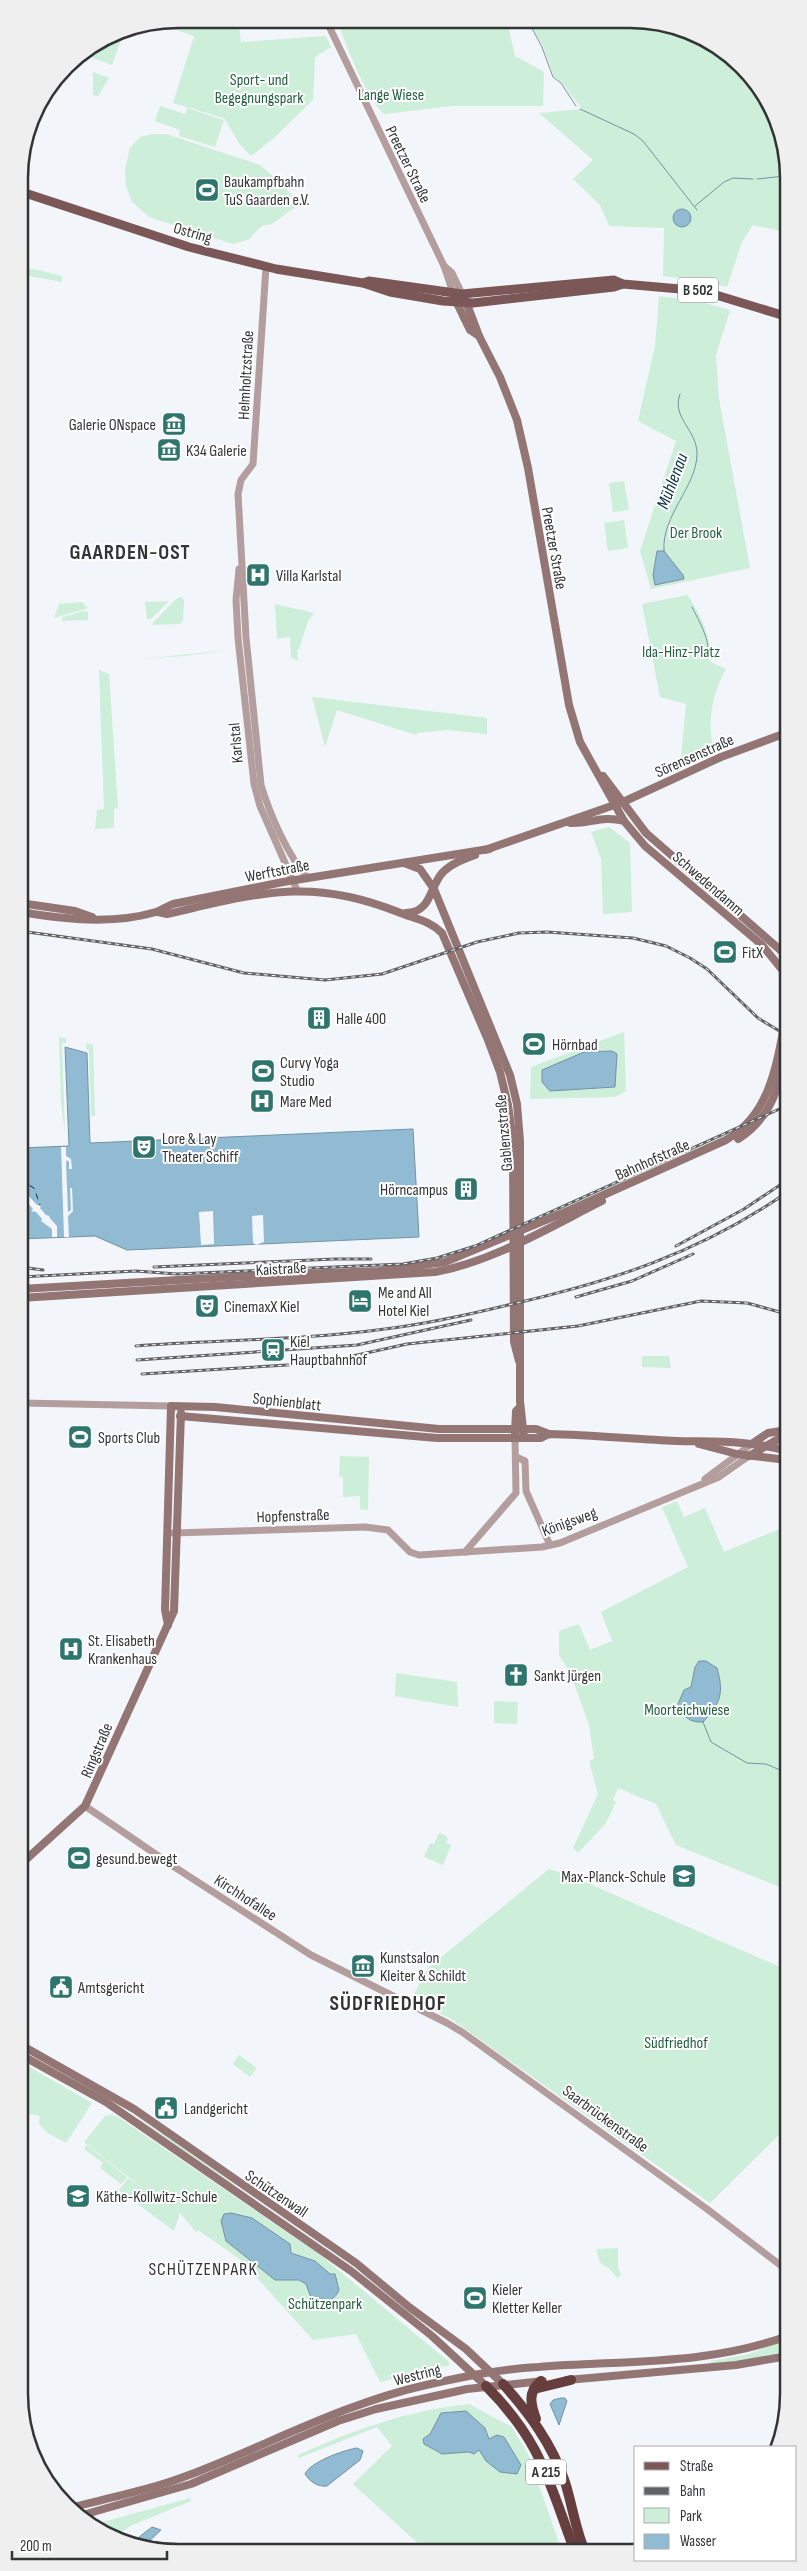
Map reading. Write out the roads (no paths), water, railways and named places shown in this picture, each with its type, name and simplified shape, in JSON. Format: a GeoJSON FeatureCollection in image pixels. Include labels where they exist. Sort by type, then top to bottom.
{"type":"FeatureCollection","features":[{"type":"Feature","properties":{"kind":"highway"},"geometry":{"type":"LineString","coordinates":[[533,2390],[571,2380]]}},
{"type":"Feature","properties":{"kind":"highway"},"geometry":{"type":"LineString","coordinates":[[540,2381],[533,2390],[531,2402],[538,2427],[564,2479],[580,2544]]}},
{"type":"Feature","properties":{"kind":"highway"},"geometry":{"type":"LineString","coordinates":[[503,2384],[538,2427]]}},
{"type":"Feature","properties":{"kind":"highway","name":"A 215"},"geometry":{"type":"LineString","coordinates":[[486,2386],[503,2403],[528,2436],[541,2459],[579,2544]]}},
{"type":"Feature","properties":{"kind":"main road","name":"Ostring"},"geometry":{"type":"LineString","coordinates":[[28,195],[180,244],[266,267],[363,283],[390,292],[457,303],[466,304],[614,287],[623,284]]}},
{"type":"Feature","properties":{"kind":"main road","name":"Ostring"},"geometry":{"type":"LineString","coordinates":[[363,283],[369,281],[457,293],[614,280],[623,284],[703,291],[780,314]]}},
{"type":"Feature","properties":{"kind":"main road","name":"Preetzer Straße"},"geometry":{"type":"LineString","coordinates":[[457,293],[457,303],[470,330],[478,336]]}},
{"type":"Feature","properties":{"kind":"main road","name":"Preetzer Straße"},"geometry":{"type":"LineString","coordinates":[[457,293],[466,304],[478,336],[500,377],[517,420],[528,468],[573,724],[580,742],[616,807]]}},
{"type":"Feature","properties":{"kind":"main road","name":"Sörensenstraße"},"geometry":{"type":"LineString","coordinates":[[616,807],[710,762],[780,735]]}},
{"type":"Feature","properties":{"kind":"main road","name":"Preetzer Straße"},"geometry":{"type":"LineString","coordinates":[[595,767],[617,791],[623,802]]}},
{"type":"Feature","properties":{"kind":"main road","name":"Schwedendamm"},"geometry":{"type":"LineString","coordinates":[[623,802],[656,843],[780,947]]}},
{"type":"Feature","properties":{"kind":"main road","name":"Werftstraße"},"geometry":{"type":"LineString","coordinates":[[605,818],[616,807]]}},
{"type":"Feature","properties":{"kind":"main road","name":"Werftstraße"},"geometry":{"type":"LineString","coordinates":[[402,914],[422,909],[438,878],[453,864],[489,849],[616,807]]}},
{"type":"Feature","properties":{"kind":"main road","name":"Schwedendamm"},"geometry":{"type":"LineString","coordinates":[[616,807],[624,821],[645,846],[762,945],[780,969]]}},
{"type":"Feature","properties":{"kind":"main road","name":"Werftstraße"},"geometry":{"type":"LineString","coordinates":[[567,823],[578,824],[605,818],[624,821]]}},
{"type":"Feature","properties":{"kind":"main road","name":"Werftstraße"},"geometry":{"type":"LineString","coordinates":[[28,913],[68,918],[121,918],[158,912],[173,904],[296,880],[489,849]]}},
{"type":"Feature","properties":{"kind":"main road"},"geometry":{"type":"LineString","coordinates":[[404,863],[420,869],[434,889]]}},
{"type":"Feature","properties":{"kind":"main road","name":"Gablenzstraße"},"geometry":{"type":"LineString","coordinates":[[434,889],[452,944],[510,1075],[517,1104],[520,1141],[518,1342]]}},
{"type":"Feature","properties":{"kind":"main road","name":"Werftstraße"},"geometry":{"type":"LineString","coordinates":[[158,912],[167,914],[266,892],[297,890],[331,892],[354,897],[434,925],[452,944]]}},
{"type":"Feature","properties":{"kind":"main road","name":"Werftstraße"},"geometry":{"type":"LineString","coordinates":[[28,904],[75,911],[96,918]]}},
{"type":"Feature","properties":{"kind":"main road","name":"Gablenzstraße"},"geometry":{"type":"LineString","coordinates":[[456,952],[502,1079],[513,1142],[520,1407],[519,1429],[515,1438]]}},
{"type":"Feature","properties":{"kind":"main road","name":"Bahnhofstraße"},"geometry":{"type":"LineString","coordinates":[[456,1259],[622,1187],[726,1140],[742,1130],[759,1111],[769,1089],[780,1043]]}},
{"type":"Feature","properties":{"kind":"main road","name":"Bahnhofstraße"},"geometry":{"type":"LineString","coordinates":[[537,1234],[746,1134],[755,1127],[771,1106],[780,1077]]}},
{"type":"Feature","properties":{"kind":"main road","name":"Kaistraße"},"geometry":{"type":"LineString","coordinates":[[28,1298],[426,1273],[460,1267],[537,1234]]}},
{"type":"Feature","properties":{"kind":"main road","name":"Kaistraße"},"geometry":{"type":"LineString","coordinates":[[28,1289],[378,1271],[424,1267],[456,1259]]}},
{"type":"Feature","properties":{"kind":"main road"},"geometry":{"type":"LineString","coordinates":[[168,1625],[165,1610],[171,1406]]}},
{"type":"Feature","properties":{"kind":"main road","name":"Sophienblatt"},"geometry":{"type":"LineString","coordinates":[[171,1406],[215,1407],[439,1429],[540,1429],[549,1434],[689,1442],[753,1443],[779,1449]]}},
{"type":"Feature","properties":{"kind":"main road","name":"Ringstraße"},"geometry":{"type":"LineString","coordinates":[[28,1858],[85,1806],[174,1611],[181,1406]]}},
{"type":"Feature","properties":{"kind":"main road","name":"Sophienblatt"},"geometry":{"type":"LineString","coordinates":[[180,1416],[438,1438],[541,1438],[549,1434]]}},
{"type":"Feature","properties":{"kind":"main road","name":"Gablenzstraße"},"geometry":{"type":"LineString","coordinates":[[519,1429],[524,1438]]}},
{"type":"Feature","properties":{"kind":"main road"},"geometry":{"type":"LineString","coordinates":[[753,1443],[768,1433],[779,1432]]}},
{"type":"Feature","properties":{"kind":"main road"},"geometry":{"type":"LineString","coordinates":[[750,1456],[779,1437]]}},
{"type":"Feature","properties":{"kind":"main road","name":"Sophienblatt"},"geometry":{"type":"LineString","coordinates":[[689,1442],[737,1454],[779,1459]]}},
{"type":"Feature","properties":{"kind":"main road","name":"Schützenwall"},"geometry":{"type":"LineString","coordinates":[[28,2049],[129,2106],[356,2263],[492,2372],[503,2384]]}},
{"type":"Feature","properties":{"kind":"main road","name":"Schützenwall"},"geometry":{"type":"LineString","coordinates":[[28,2060],[106,2102],[352,2271],[486,2386]]}},
{"type":"Feature","properties":{"kind":"main road","name":"Westring"},"geometry":{"type":"LineString","coordinates":[[79,2505],[188,2476],[328,2416],[376,2398],[424,2385],[492,2372],[537,2367],[694,2358],[745,2350],[779,2339]]}},
{"type":"Feature","properties":{"kind":"main road","name":"Westring"},"geometry":{"type":"LineString","coordinates":[[88,2513],[191,2484],[350,2418],[418,2398],[503,2384],[571,2380],[736,2365],[779,2358]]}},
{"type":"Feature","properties":{"kind":"street","name":"Preetzer Straße"},"geometry":{"type":"LineString","coordinates":[[330,28],[457,293]]}},
{"type":"Feature","properties":{"kind":"street","name":"Helmholtzstraße"},"geometry":{"type":"LineString","coordinates":[[241,480],[253,464],[266,267]]}},
{"type":"Feature","properties":{"kind":"street","name":"Karlstal"},"geometry":{"type":"LineString","coordinates":[[241,480],[238,494],[240,564],[261,785],[270,809],[299,868],[308,878]]}},
{"type":"Feature","properties":{"kind":"street","name":"Karlstal"},"geometry":{"type":"LineString","coordinates":[[240,564],[236,580],[238,638],[254,784],[260,806],[296,880]]}},
{"type":"Feature","properties":{"kind":"street","name":"Karlstal"},"geometry":{"type":"LineString","coordinates":[[297,890],[296,880],[299,868]]}},
{"type":"Feature","properties":{"kind":"street","name":"Sophienblatt"},"geometry":{"type":"LineString","coordinates":[[28,1403],[171,1406]]}},
{"type":"Feature","properties":{"kind":"street","name":"Sophienblatt"},"geometry":{"type":"LineString","coordinates":[[171,1416],[180,1416]]}},
{"type":"Feature","properties":{"kind":"street"},"geometry":{"type":"LineString","coordinates":[[465,1552],[516,1493],[515,1438]]}},
{"type":"Feature","properties":{"kind":"street","name":"Königsweg"},"geometry":{"type":"LineString","coordinates":[[701,1483],[753,1443]]}},
{"type":"Feature","properties":{"kind":"street","name":"Königsweg"},"geometry":{"type":"LineString","coordinates":[[410,1552],[419,1555],[550,1546],[719,1477],[750,1456]]}},
{"type":"Feature","properties":{"kind":"street"},"geometry":{"type":"LineString","coordinates":[[516,1457],[525,1461],[526,1491],[550,1546]]}},
{"type":"Feature","properties":{"kind":"street","name":"Hopfenstraße"},"geometry":{"type":"LineString","coordinates":[[168,1531],[177,1534],[319,1528],[383,1528],[392,1532],[410,1552]]}},
{"type":"Feature","properties":{"kind":"street","name":"Kirchhofallee"},"geometry":{"type":"LineString","coordinates":[[85,1806],[176,1868],[311,1955],[400,1999]]}},
{"type":"Feature","properties":{"kind":"street","name":"Saarbrückenstraße"},"geometry":{"type":"LineString","coordinates":[[400,1999],[447,2023],[483,2046],[707,2209],[779,2264]]}},
{"type":"Feature","properties":{"kind":"water"},"geometry":{"type":"Polygon","coordinates":[[[682,209],[688,212],[691,218],[688,224],[682,227],[676,224],[673,218],[676,212],[682,209]]]}},
{"type":"Feature","properties":{"kind":"water"},"geometry":{"type":"Polygon","coordinates":[[[657,551],[664,551],[683,575],[684,579],[655,585],[653,575],[657,551]]]}},
{"type":"Feature","properties":{"kind":"water"},"geometry":{"type":"Polygon","coordinates":[[[65,1047],[87,1053],[90,1143],[413,1129],[419,1237],[127,1250],[95,1236],[28,1239],[28,1148],[69,1146],[65,1047]]]}},
{"type":"Feature","properties":{"kind":"water"},"geometry":{"type":"Polygon","coordinates":[[[612,1051],[617,1054],[615,1087],[550,1091],[542,1082],[542,1070],[584,1052],[612,1051]]]}},
{"type":"Feature","properties":{"kind":"water"},"geometry":{"type":"Polygon","coordinates":[[[699,1661],[706,1661],[717,1668],[720,1684],[717,1703],[703,1722],[687,1718],[678,1704],[684,1690],[691,1687],[695,1667],[699,1661]]]}},
{"type":"Feature","properties":{"kind":"water"},"geometry":{"type":"Polygon","coordinates":[[[231,2213],[252,2218],[290,2244],[291,2253],[315,2261],[330,2274],[335,2274],[339,2290],[336,2296],[318,2304],[310,2295],[306,2284],[299,2280],[275,2280],[226,2241],[221,2221],[224,2214],[231,2213]]]}},
{"type":"Feature","properties":{"kind":"water"},"geometry":{"type":"Polygon","coordinates":[[[565,2398],[567,2401],[559,2425],[550,2404],[553,2400],[565,2398]]]}},
{"type":"Feature","properties":{"kind":"water"},"geometry":{"type":"Polygon","coordinates":[[[466,2411],[485,2428],[489,2439],[497,2435],[504,2437],[521,2465],[517,2474],[500,2472],[486,2461],[479,2450],[474,2454],[469,2452],[442,2454],[424,2444],[423,2439],[430,2434],[441,2413],[466,2411]]]}},
{"type":"Feature","properties":{"kind":"water"},"geometry":{"type":"Polygon","coordinates":[[[357,2448],[363,2451],[360,2460],[327,2486],[320,2486],[314,2483],[305,2474],[313,2465],[320,2461],[357,2448]]]}},
{"type":"Feature","properties":{"kind":"water"},"geometry":{"type":"Polygon","coordinates":[[[152,2527],[161,2530],[149,2541],[139,2537],[152,2527]]]}},
{"type":"Feature","properties":{"kind":"waterway","name":"Mühlenau"},"geometry":{"type":"LineString","coordinates":[[532,28],[542,47],[553,77],[561,83],[576,106]]}},
{"type":"Feature","properties":{"kind":"waterway","name":"Mühlenau"},"geometry":{"type":"LineString","coordinates":[[580,109],[634,134],[643,141],[697,210]]}},
{"type":"Feature","properties":{"kind":"waterway","name":"Mühlenau"},"geometry":{"type":"LineString","coordinates":[[757,179],[780,177]]}},
{"type":"Feature","properties":{"kind":"waterway"},"geometry":{"type":"LineString","coordinates":[[695,206],[724,182],[733,178],[753,179]]}},
{"type":"Feature","properties":{"kind":"waterway","name":"Mühlenau"},"geometry":{"type":"LineString","coordinates":[[664,551],[668,526],[691,478],[697,454],[693,437],[679,410],[680,394]]}},
{"type":"Feature","properties":{"kind":"waterway"},"geometry":{"type":"LineString","coordinates":[[692,607],[706,639],[709,652],[708,659]]}},
{"type":"Feature","properties":{"kind":"waterway"},"geometry":{"type":"LineString","coordinates":[[703,1722],[711,1742],[747,1763],[766,1764],[779,1770]]}},
{"type":"Feature","properties":{"kind":"railway"},"geometry":{"type":"LineString","coordinates":[[28,932],[152,949],[244,973],[325,980],[382,974],[477,942],[519,933],[547,932],[633,938],[666,946],[690,958],[707,969],[758,1018],[780,1031]]}},
{"type":"Feature","properties":{"kind":"railway"},"geometry":{"type":"LineString","coordinates":[[28,1277],[136,1271],[177,1274],[403,1264],[437,1258],[475,1246],[780,1109]]}},
{"type":"Feature","properties":{"kind":"railway"},"geometry":{"type":"LineString","coordinates":[[676,1246],[744,1209],[780,1185]]}},
{"type":"Feature","properties":{"kind":"railway"},"geometry":{"type":"LineString","coordinates":[[136,1346],[354,1333],[416,1325],[493,1309],[582,1286],[653,1263],[720,1233],[780,1197]]}},
{"type":"Feature","properties":{"kind":"railway"},"geometry":{"type":"LineString","coordinates":[[576,1297],[632,1281],[693,1254]]}},
{"type":"Feature","properties":{"kind":"railway"},"geometry":{"type":"LineString","coordinates":[[154,1267],[371,1259]]}},
{"type":"Feature","properties":{"kind":"railway"},"geometry":{"type":"LineString","coordinates":[[28,1268],[43,1270]]}},
{"type":"Feature","properties":{"kind":"railway"},"geometry":{"type":"LineString","coordinates":[[142,1374],[321,1363],[407,1344],[578,1326],[701,1301],[747,1303],[779,1312]]}},
{"type":"Feature","properties":{"kind":"railway"},"geometry":{"type":"LineString","coordinates":[[137,1360],[357,1345],[471,1320]]}},
{"type":"Feature","properties":{"kind":"place","name":"Baukampfbahn TuS Gaarden e.V."},"geometry":{"type":"Point","coordinates":[207,190]}},
{"type":"Feature","properties":{"kind":"place","name":"Galerie ONspace"},"geometry":{"type":"Point","coordinates":[174,424]}},
{"type":"Feature","properties":{"kind":"place","name":"K34 Galerie"},"geometry":{"type":"Point","coordinates":[169,450]}},
{"type":"Feature","properties":{"kind":"place","name":"Villa Karlstal"},"geometry":{"type":"Point","coordinates":[258,575]}},
{"type":"Feature","properties":{"kind":"place","name":"FitX"},"geometry":{"type":"Point","coordinates":[725,952]}},
{"type":"Feature","properties":{"kind":"place","name":"Halle 400"},"geometry":{"type":"Point","coordinates":[319,1018]}},
{"type":"Feature","properties":{"kind":"place","name":"Hörnbad"},"geometry":{"type":"Point","coordinates":[534,1044]}},
{"type":"Feature","properties":{"kind":"place","name":"Curvy Yoga Studio"},"geometry":{"type":"Point","coordinates":[263,1071]}},
{"type":"Feature","properties":{"kind":"place","name":"Mare Med"},"geometry":{"type":"Point","coordinates":[262,1101]}},
{"type":"Feature","properties":{"kind":"place","name":"Lore & Lay Theater Schiff"},"geometry":{"type":"Point","coordinates":[144,1147]}},
{"type":"Feature","properties":{"kind":"place","name":"Hörncampus"},"geometry":{"type":"Point","coordinates":[466,1189]}},
{"type":"Feature","properties":{"kind":"place","name":"Me and All Hotel Kiel"},"geometry":{"type":"Point","coordinates":[360,1301]}},
{"type":"Feature","properties":{"kind":"place","name":"CinemaxX Kiel"},"geometry":{"type":"Point","coordinates":[207,1306]}},
{"type":"Feature","properties":{"kind":"place","name":"Kiel Hauptbahnhof"},"geometry":{"type":"Point","coordinates":[273,1350]}},
{"type":"Feature","properties":{"kind":"place","name":"Sports Club"},"geometry":{"type":"Point","coordinates":[80,1437]}},
{"type":"Feature","properties":{"kind":"place","name":"St. Elisabeth Krankenhaus"},"geometry":{"type":"Point","coordinates":[71,1649]}},
{"type":"Feature","properties":{"kind":"place","name":"Sankt Jürgen"},"geometry":{"type":"Point","coordinates":[516,1675]}},
{"type":"Feature","properties":{"kind":"place","name":"gesund.bewegt"},"geometry":{"type":"Point","coordinates":[79,1858]}},
{"type":"Feature","properties":{"kind":"place","name":"Max-Planck-Schule"},"geometry":{"type":"Point","coordinates":[684,1876]}},
{"type":"Feature","properties":{"kind":"place","name":"Kunstsalon Kleiter & Schildt"},"geometry":{"type":"Point","coordinates":[363,1966]}},
{"type":"Feature","properties":{"kind":"place","name":"Amtsgericht"},"geometry":{"type":"Point","coordinates":[61,1987]}},
{"type":"Feature","properties":{"kind":"place","name":"Landgericht"},"geometry":{"type":"Point","coordinates":[166,2108]}},
{"type":"Feature","properties":{"kind":"place","name":"Käthe-Kollwitz-Schule"},"geometry":{"type":"Point","coordinates":[78,2196]}},
{"type":"Feature","properties":{"kind":"place","name":"Kieler Kletter Keller"},"geometry":{"type":"Point","coordinates":[475,2298]}},
{"type":"Feature","properties":{"kind":"district","name":"GAARDEN-OST"},"geometry":{"type":"Point","coordinates":[130,552]}},
{"type":"Feature","properties":{"kind":"district","name":"SÜDFRIEDHOF"},"geometry":{"type":"Point","coordinates":[388,2003]}},
{"type":"Feature","properties":{"kind":"district","name":"SCHÜTZENPARK"},"geometry":{"type":"Point","coordinates":[203,2269]}},
{"type":"Feature","properties":{"kind":"park label","name":"Sport- und Begegnungspark"},"geometry":{"type":"Point","coordinates":[259,88]}},
{"type":"Feature","properties":{"kind":"park label","name":"Lange Wiese"},"geometry":{"type":"Point","coordinates":[391,94]}},
{"type":"Feature","properties":{"kind":"park label","name":"Der Brook"},"geometry":{"type":"Point","coordinates":[696,532]}},
{"type":"Feature","properties":{"kind":"park label","name":"Ida-Hinz-Platz"},"geometry":{"type":"Point","coordinates":[681,651]}},
{"type":"Feature","properties":{"kind":"park label","name":"Moorteichwiese"},"geometry":{"type":"Point","coordinates":[687,1709]}},
{"type":"Feature","properties":{"kind":"park label","name":"Südfriedhof"},"geometry":{"type":"Point","coordinates":[676,2042]}},
{"type":"Feature","properties":{"kind":"park label","name":"Schützenpark"},"geometry":{"type":"Point","coordinates":[325,2303]}}]}
